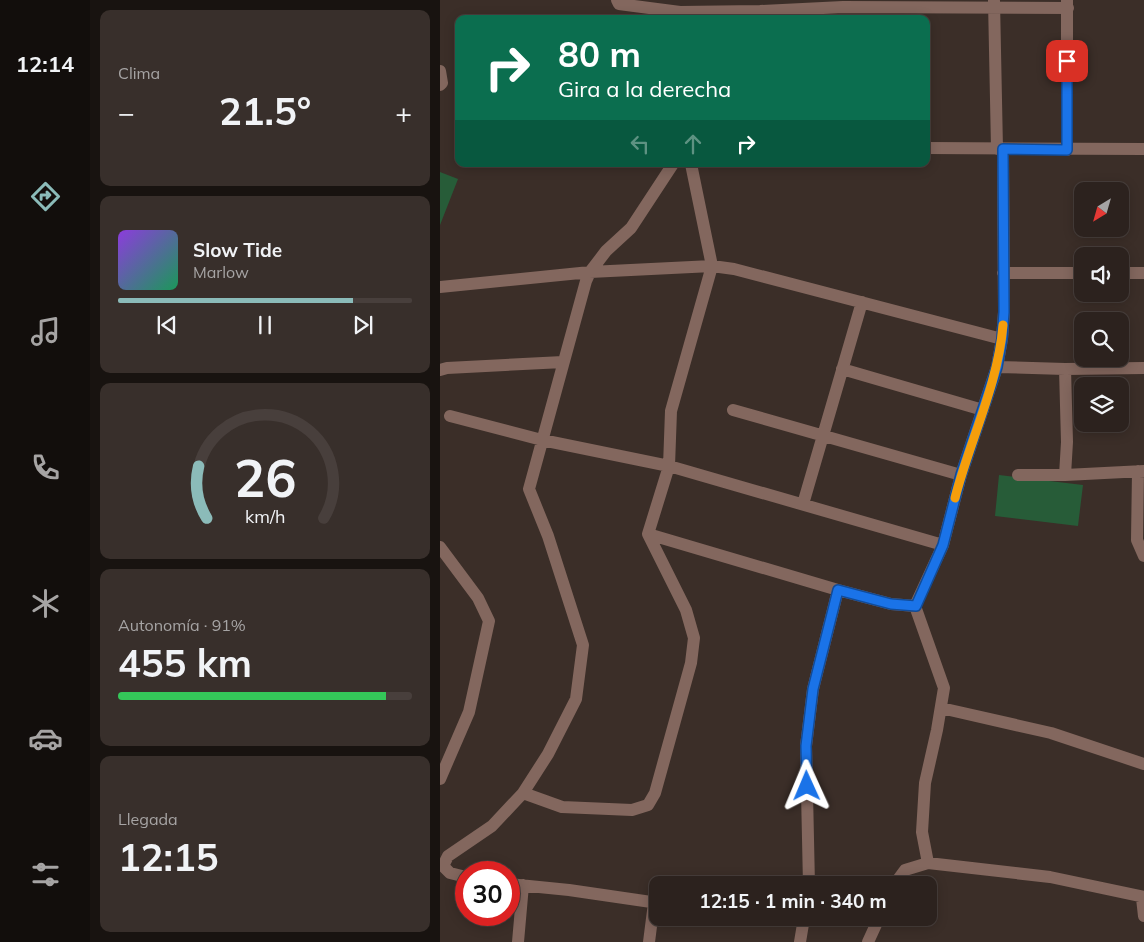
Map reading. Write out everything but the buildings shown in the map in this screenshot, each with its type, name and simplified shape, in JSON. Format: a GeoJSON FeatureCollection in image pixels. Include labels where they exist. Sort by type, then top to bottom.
{"type":"FeatureCollection","features":[{"type":"Feature","properties":{"kind":"street"},"geometry":{"type":"LineString","coordinates":[[617,0],[619,4],[680,10],[910,9],[994,4],[1067,4],[1067,150]]}},
{"type":"Feature","properties":{"kind":"street"},"geometry":{"type":"LineString","coordinates":[[928,864],[922,832],[925,783],[944,688],[916,606],[943,545],[961,475],[997,367],[1002,339],[1004,312],[994,4]]}},
{"type":"Feature","properties":{"kind":"street"},"geometry":{"type":"LineString","coordinates":[[440,71],[442,83],[440,86]]}},
{"type":"Feature","properties":{"kind":"street"},"geometry":{"type":"LineString","coordinates":[[930,148],[1144,149]]}},
{"type":"Feature","properties":{"kind":"street"},"geometry":{"type":"LineString","coordinates":[[455,875],[450,874],[443,866],[448,856],[492,826],[523,793],[548,754],[576,699],[583,645],[548,536],[529,489],[586,281],[590,272],[606,251],[631,228],[671,167]]}},
{"type":"Feature","properties":{"kind":"street"},"geometry":{"type":"LineString","coordinates":[[523,793],[562,807],[632,810],[648,805],[655,794],[691,663],[694,638],[686,610],[648,534],[668,466],[670,411],[712,266],[692,167]]}},
{"type":"Feature","properties":{"kind":"street"},"geometry":{"type":"LineString","coordinates":[[440,287],[590,272],[712,266],[734,269],[1002,339]]}},
{"type":"Feature","properties":{"kind":"street"},"geometry":{"type":"LineString","coordinates":[[1003,273],[1074,273]]}},
{"type":"Feature","properties":{"kind":"street"},"geometry":{"type":"LineString","coordinates":[[1129,273],[1144,273]]}},
{"type":"Feature","properties":{"kind":"street"},"geometry":{"type":"LineString","coordinates":[[803,504],[862,302]]}},
{"type":"Feature","properties":{"kind":"street"},"geometry":{"type":"LineString","coordinates":[[440,370],[446,368],[564,362]]}},
{"type":"Feature","properties":{"kind":"street"},"geometry":{"type":"LineString","coordinates":[[997,367],[1065,369],[1144,368]]}},
{"type":"Feature","properties":{"kind":"street"},"geometry":{"type":"LineString","coordinates":[[842,369],[982,410]]}},
{"type":"Feature","properties":{"kind":"street"},"geometry":{"type":"LineString","coordinates":[[1065,369],[1068,442],[1065,475]]}},
{"type":"Feature","properties":{"kind":"street"},"geometry":{"type":"LineString","coordinates":[[734,410],[961,475]]}},
{"type":"Feature","properties":{"kind":"street"},"geometry":{"type":"LineString","coordinates":[[450,416],[542,440],[668,466],[943,545]]}},
{"type":"Feature","properties":{"kind":"street"},"geometry":{"type":"LineString","coordinates":[[1018,475],[1141,472],[1137,540],[1144,556]]}},
{"type":"Feature","properties":{"kind":"street"},"geometry":{"type":"LineString","coordinates":[[648,534],[838,590],[891,604],[916,606]]}},
{"type":"Feature","properties":{"kind":"street"},"geometry":{"type":"LineString","coordinates":[[440,548],[478,598],[489,620],[469,712],[440,779]]}},
{"type":"Feature","properties":{"kind":"street"},"geometry":{"type":"LineString","coordinates":[[809,876],[806,746],[813,689],[838,590]]}},
{"type":"Feature","properties":{"kind":"street"},"geometry":{"type":"LineString","coordinates":[[941,708],[1051,733],[1144,764]]}},
{"type":"Feature","properties":{"kind":"street"},"geometry":{"type":"LineString","coordinates":[[901,876],[905,870],[928,864],[1050,877],[1143,897],[1144,916]]}},
{"type":"Feature","properties":{"kind":"street"},"geometry":{"type":"LineString","coordinates":[[520,885],[649,902]]}},
{"type":"Feature","properties":{"kind":"street"},"geometry":{"type":"LineString","coordinates":[[518,942],[524,885]]}},
{"type":"Feature","properties":{"kind":"street"},"geometry":{"type":"LineString","coordinates":[[649,942],[652,926]]}},
{"type":"Feature","properties":{"kind":"street"},"geometry":{"type":"LineString","coordinates":[[804,926],[804,940]]}},
{"type":"Feature","properties":{"kind":"street"},"geometry":{"type":"LineString","coordinates":[[868,942],[875,926]]}},
{"type":"Feature","properties":{"kind":"green space"},"geometry":{"type":"Polygon","coordinates":[[[440,172],[458,179],[440,225],[440,172]]]}},
{"type":"Feature","properties":{"kind":"green space"},"geometry":{"type":"Polygon","coordinates":[[[999,475],[1083,485],[1078,526],[995,516],[999,475]]]}},
{"type":"Feature","properties":{"kind":"slow traffic"},"geometry":{"type":"LineString","coordinates":[[955,498],[997,367],[1003,325]]}},
{"type":"Feature","properties":{"kind":"route"},"geometry":{"type":"LineString","coordinates":[[807,786],[806,746],[813,689],[838,590],[891,604],[916,606],[943,545],[961,475],[997,367],[1002,339],[1004,312],[1003,149],[1067,150],[1067,61]]}}]}
